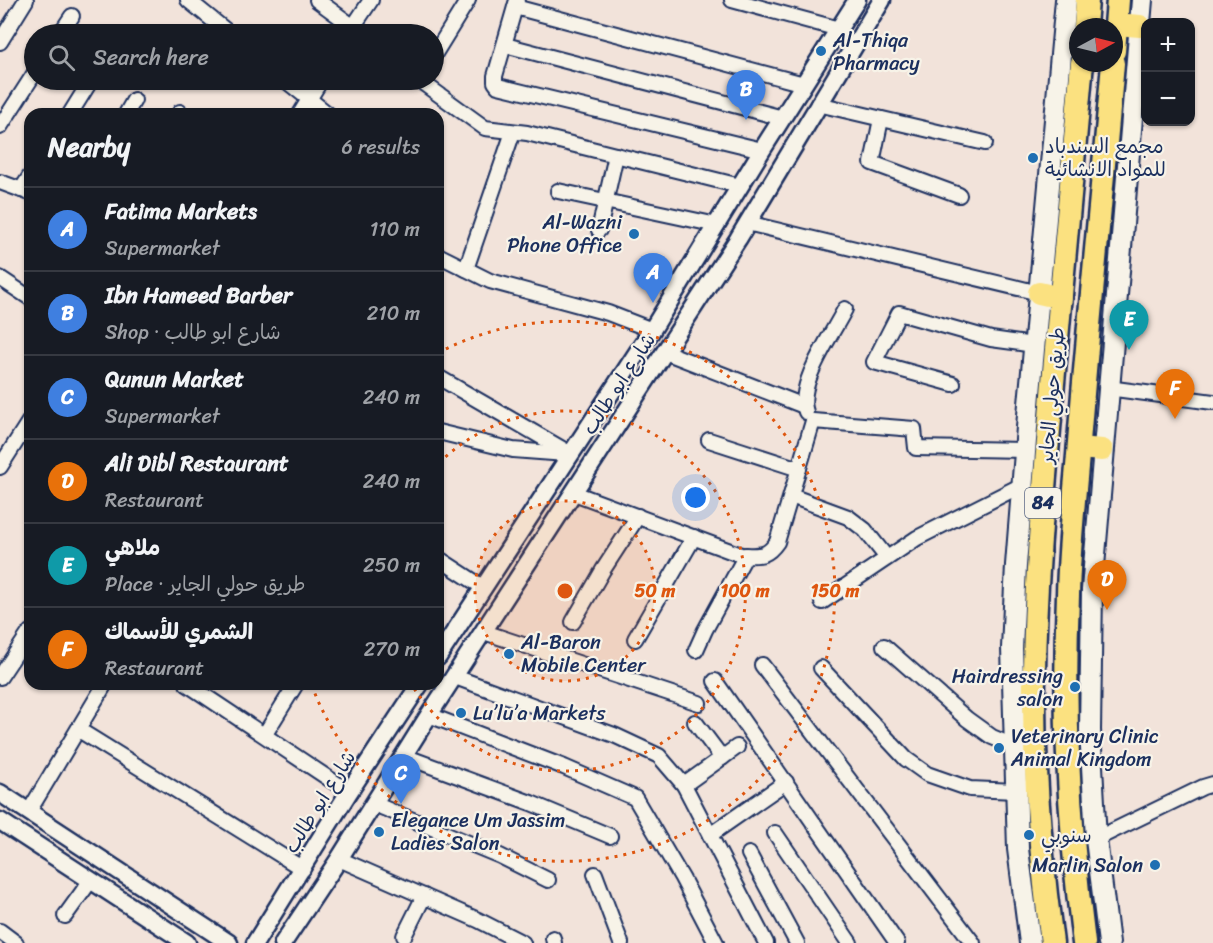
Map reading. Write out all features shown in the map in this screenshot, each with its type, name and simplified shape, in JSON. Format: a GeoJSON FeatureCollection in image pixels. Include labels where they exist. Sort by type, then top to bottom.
{"type":"FeatureCollection","features":[{"type":"Feature","properties":{"kind":"highway"},"geometry":{"type":"LineString","coordinates":[[1086,18],[1088,0]]}},
{"type":"Feature","properties":{"kind":"highway"},"geometry":{"type":"LineString","coordinates":[[1116,18],[1118,0]]}},
{"type":"Feature","properties":{"kind":"highway"},"geometry":{"type":"LineString","coordinates":[[1123,25],[1140,26]]}},
{"type":"Feature","properties":{"kind":"highway","name":"طريق حولي الجاير"},"geometry":{"type":"LineString","coordinates":[[1052,943],[1045,891],[1039,812],[1025,746],[1034,674],[1050,296],[1081,72]]}},
{"type":"Feature","properties":{"kind":"highway","name":"طريق حولي الجاير"},"geometry":{"type":"LineString","coordinates":[[1084,943],[1071,812],[1066,673],[1068,597],[1112,72]]}},
{"type":"Feature","properties":{"kind":"highway"},"geometry":{"type":"LineString","coordinates":[[1079,448],[1102,450]]}},
{"type":"Feature","properties":{"kind":"highway"},"geometry":{"type":"LineString","coordinates":[[1025,746],[1052,754],[1062,752],[1069,745]]}},
{"type":"Feature","properties":{"kind":"highway"},"geometry":{"type":"LineString","coordinates":[[1039,812],[1046,805],[1055,802],[1064,805],[1071,812]]}},
{"type":"Feature","properties":{"kind":"main road"},"geometry":{"type":"LineString","coordinates":[[1030,943],[1018,849],[1016,791],[1025,746],[1012,648],[1016,565],[1034,345],[1050,296],[1066,0]]}},
{"type":"Feature","properties":{"kind":"main road"},"geometry":{"type":"LineString","coordinates":[[1109,943],[1096,839],[1090,730],[1092,590],[1102,450],[1142,0]]}},
{"type":"Feature","properties":{"kind":"street"},"geometry":{"type":"LineString","coordinates":[[0,42],[26,0]]}},
{"type":"Feature","properties":{"kind":"street"},"geometry":{"type":"LineString","coordinates":[[188,0],[218,24]]}},
{"type":"Feature","properties":{"kind":"street"},"geometry":{"type":"LineString","coordinates":[[317,0],[346,24]]}},
{"type":"Feature","properties":{"kind":"street"},"geometry":{"type":"LineString","coordinates":[[359,24],[371,0]]}},
{"type":"Feature","properties":{"kind":"street"},"geometry":{"type":"LineString","coordinates":[[444,39],[468,0]]}},
{"type":"Feature","properties":{"kind":"street"},"geometry":{"type":"LineString","coordinates":[[732,0],[839,29]]}},
{"type":"Feature","properties":{"kind":"street","name":"شارع ابو طالب"},"geometry":{"type":"LineString","coordinates":[[444,648],[652,330],[857,0]]}},
{"type":"Feature","properties":{"kind":"street","name":"شارع ابو طالب"},"geometry":{"type":"LineString","coordinates":[[283,943],[747,224],[882,0]]}},
{"type":"Feature","properties":{"kind":"street"},"geometry":{"type":"LineString","coordinates":[[762,150],[498,86],[495,76],[516,3],[804,84]]}},
{"type":"Feature","properties":{"kind":"street"},"geometry":{"type":"LineString","coordinates":[[67,24],[72,16]]}},
{"type":"Feature","properties":{"kind":"street"},"geometry":{"type":"LineString","coordinates":[[505,45],[783,118]]}},
{"type":"Feature","properties":{"kind":"street"},"geometry":{"type":"LineString","coordinates":[[0,127],[24,90]]}},
{"type":"Feature","properties":{"kind":"street"},"geometry":{"type":"LineString","coordinates":[[74,108],[85,90]]}},
{"type":"Feature","properties":{"kind":"street"},"geometry":{"type":"LineString","coordinates":[[297,90],[320,108]]}},
{"type":"Feature","properties":{"kind":"street"},"geometry":{"type":"LineString","coordinates":[[304,108],[315,90]]}},
{"type":"Feature","properties":{"kind":"street"},"geometry":{"type":"LineString","coordinates":[[433,90],[485,128],[616,155],[740,186]]}},
{"type":"Feature","properties":{"kind":"street"},"geometry":{"type":"LineString","coordinates":[[129,108],[134,100]]}},
{"type":"Feature","properties":{"kind":"street"},"geometry":{"type":"LineString","coordinates":[[818,104],[985,144]]}},
{"type":"Feature","properties":{"kind":"street"},"geometry":{"type":"LineString","coordinates":[[881,119],[872,163],[959,195]]}},
{"type":"Feature","properties":{"kind":"street"},"geometry":{"type":"LineString","coordinates":[[466,269],[513,132]]}},
{"type":"Feature","properties":{"kind":"street"},"geometry":{"type":"LineString","coordinates":[[599,230],[616,155]]}},
{"type":"Feature","properties":{"kind":"street"},"geometry":{"type":"LineString","coordinates":[[0,182],[24,192]]}},
{"type":"Feature","properties":{"kind":"street"},"geometry":{"type":"LineString","coordinates":[[558,191],[717,225]]}},
{"type":"Feature","properties":{"kind":"street"},"geometry":{"type":"LineString","coordinates":[[747,224],[1050,296]]}},
{"type":"Feature","properties":{"kind":"street"},"geometry":{"type":"LineString","coordinates":[[444,258],[490,280],[608,313],[652,330]]}},
{"type":"Feature","properties":{"kind":"street"},"geometry":{"type":"LineString","coordinates":[[1,281],[24,286]]}},
{"type":"Feature","properties":{"kind":"street"},"geometry":{"type":"LineString","coordinates":[[1,281],[24,294]]}},
{"type":"Feature","properties":{"kind":"street"},"geometry":{"type":"LineString","coordinates":[[845,309],[807,380],[804,406],[807,415],[813,421],[914,429],[916,448],[1026,450]]}},
{"type":"Feature","properties":{"kind":"street"},"geometry":{"type":"LineString","coordinates":[[953,384],[874,362],[899,314],[991,339],[1034,345]]}},
{"type":"Feature","properties":{"kind":"street"},"geometry":{"type":"LineString","coordinates":[[665,352],[804,406]]}},
{"type":"Feature","properties":{"kind":"street"},"geometry":{"type":"LineString","coordinates":[[444,380],[571,454]]}},
{"type":"Feature","properties":{"kind":"street"},"geometry":{"type":"LineString","coordinates":[[1108,388],[1213,402]]}},
{"type":"Feature","properties":{"kind":"street"},"geometry":{"type":"LineString","coordinates":[[610,394],[630,406]]}},
{"type":"Feature","properties":{"kind":"street"},"geometry":{"type":"LineString","coordinates":[[574,493],[746,555],[770,552],[777,542],[813,421]]}},
{"type":"Feature","properties":{"kind":"street"},"geometry":{"type":"LineString","coordinates":[[0,467],[24,429]]}},
{"type":"Feature","properties":{"kind":"street"},"geometry":{"type":"LineString","coordinates":[[444,433],[513,450],[571,454]]}},
{"type":"Feature","properties":{"kind":"street"},"geometry":{"type":"LineString","coordinates":[[0,440],[12,448]]}},
{"type":"Feature","properties":{"kind":"street"},"geometry":{"type":"LineString","coordinates":[[709,440],[799,469]]}},
{"type":"Feature","properties":{"kind":"street"},"geometry":{"type":"LineString","coordinates":[[822,602],[917,538],[1024,484]]}},
{"type":"Feature","properties":{"kind":"street"},"geometry":{"type":"LineString","coordinates":[[791,496],[848,518],[865,530],[887,558]]}},
{"type":"Feature","properties":{"kind":"street"},"geometry":{"type":"LineString","coordinates":[[573,622],[638,516]]}},
{"type":"Feature","properties":{"kind":"street"},"geometry":{"type":"LineString","coordinates":[[635,639],[694,537]]}},
{"type":"Feature","properties":{"kind":"street"},"geometry":{"type":"LineString","coordinates":[[696,651],[746,555]]}},
{"type":"Feature","properties":{"kind":"street"},"geometry":{"type":"LineString","coordinates":[[444,562],[484,588]]}},
{"type":"Feature","properties":{"kind":"street"},"geometry":{"type":"LineString","coordinates":[[484,632],[699,703]]}},
{"type":"Feature","properties":{"kind":"street"},"geometry":{"type":"LineString","coordinates":[[0,677],[24,641]]}},
{"type":"Feature","properties":{"kind":"street"},"geometry":{"type":"LineString","coordinates":[[884,646],[967,719],[992,737],[1025,746]]}},
{"type":"Feature","properties":{"kind":"street"},"geometry":{"type":"LineString","coordinates":[[762,665],[973,943]]}},
{"type":"Feature","properties":{"kind":"street"},"geometry":{"type":"LineString","coordinates":[[821,668],[906,759],[927,774],[970,789],[1016,791]]}},
{"type":"Feature","properties":{"kind":"street"},"geometry":{"type":"LineString","coordinates":[[455,677],[614,735],[659,756],[684,785],[766,943]]}},
{"type":"Feature","properties":{"kind":"street"},"geometry":{"type":"LineString","coordinates":[[716,681],[897,943]]}},
{"type":"Feature","properties":{"kind":"street"},"geometry":{"type":"LineString","coordinates":[[31,808],[102,690]]}},
{"type":"Feature","properties":{"kind":"street"},"geometry":{"type":"LineString","coordinates":[[196,690],[349,792]]}},
{"type":"Feature","properties":{"kind":"street"},"geometry":{"type":"LineString","coordinates":[[265,734],[293,690]]}},
{"type":"Feature","properties":{"kind":"street","name":"شارع ابو طالب"},"geometry":{"type":"LineString","coordinates":[[255,943],[416,690]]}},
{"type":"Feature","properties":{"kind":"street"},"geometry":{"type":"LineString","coordinates":[[429,715],[564,767],[635,798],[682,878],[716,943]]}},
{"type":"Feature","properties":{"kind":"street"},"geometry":{"type":"LineString","coordinates":[[695,722],[722,758]]}},
{"type":"Feature","properties":{"kind":"street"},"geometry":{"type":"LineString","coordinates":[[79,730],[303,869]]}},
{"type":"Feature","properties":{"kind":"street"},"geometry":{"type":"LineString","coordinates":[[684,785],[737,747]]}},
{"type":"Feature","properties":{"kind":"street"},"geometry":{"type":"LineString","coordinates":[[404,756],[531,803],[610,836]]}},
{"type":"Feature","properties":{"kind":"street"},"geometry":{"type":"LineString","coordinates":[[710,835],[786,782]]}},
{"type":"Feature","properties":{"kind":"street"},"geometry":{"type":"LineString","coordinates":[[1096,839],[1213,784]]}},
{"type":"Feature","properties":{"kind":"street"},"geometry":{"type":"LineString","coordinates":[[0,793],[229,943]]}},
{"type":"Feature","properties":{"kind":"street"},"geometry":{"type":"LineString","coordinates":[[374,804],[500,856],[548,880]]}},
{"type":"Feature","properties":{"kind":"street"},"geometry":{"type":"LineString","coordinates":[[0,821],[187,943]]}},
{"type":"Feature","properties":{"kind":"street"},"geometry":{"type":"LineString","coordinates":[[775,833],[850,943]]}},
{"type":"Feature","properties":{"kind":"street"},"geometry":{"type":"LineString","coordinates":[[749,854],[797,943]]}},
{"type":"Feature","properties":{"kind":"street"},"geometry":{"type":"LineString","coordinates":[[339,859],[523,943]]}},
{"type":"Feature","properties":{"kind":"street"},"geometry":{"type":"LineString","coordinates":[[595,874],[621,943]]}},
{"type":"Feature","properties":{"kind":"street"},"geometry":{"type":"LineString","coordinates":[[65,916],[91,880]]}},
{"type":"Feature","properties":{"kind":"street"},"geometry":{"type":"LineString","coordinates":[[133,908],[146,888]]}},
{"type":"Feature","properties":{"kind":"street"},"geometry":{"type":"LineString","coordinates":[[404,936],[424,896]]}},
{"type":"Feature","properties":{"kind":"street"},"geometry":{"type":"LineString","coordinates":[[0,931],[16,943]]}},
{"type":"Feature","properties":{"kind":"place","name":"Al-Thiqa Pharmacy"},"geometry":{"type":"Point","coordinates":[821,51]}},
{"type":"Feature","properties":{"kind":"place","name":"Ibn Hameed Barber"},"geometry":{"type":"Point","coordinates":[746,120]}},
{"type":"Feature","properties":{"kind":"place","name":"مجمع السندباد للمواد الانشائية"},"geometry":{"type":"Point","coordinates":[1033,158]}},
{"type":"Feature","properties":{"kind":"place","name":"Al-Wazni Phone Office"},"geometry":{"type":"Point","coordinates":[634,234]}},
{"type":"Feature","properties":{"kind":"place","name":"Fatima Markets"},"geometry":{"type":"Point","coordinates":[653,303]}},
{"type":"Feature","properties":{"kind":"place","name":"ملاهي"},"geometry":{"type":"Point","coordinates":[1129,350]}},
{"type":"Feature","properties":{"kind":"place","name":"الشمري للأسماك"},"geometry":{"type":"Point","coordinates":[1175,419]}},
{"type":"Feature","properties":{"kind":"place","name":"Ali Dibl Restaurant"},"geometry":{"type":"Point","coordinates":[1107,610]}},
{"type":"Feature","properties":{"kind":"place","name":"Al-Baron Mobile Center"},"geometry":{"type":"Point","coordinates":[509,654]}},
{"type":"Feature","properties":{"kind":"place","name":"Hairdressing salon"},"geometry":{"type":"Point","coordinates":[1075,687]}},
{"type":"Feature","properties":{"kind":"place","name":"Lu’lu’a Markets"},"geometry":{"type":"Point","coordinates":[461,713]}},
{"type":"Feature","properties":{"kind":"place","name":"Veterinary Clinic Animal Kingdom"},"geometry":{"type":"Point","coordinates":[999,748]}},
{"type":"Feature","properties":{"kind":"place","name":"Qunun Market"},"geometry":{"type":"Point","coordinates":[401,804]}},
{"type":"Feature","properties":{"kind":"place","name":"Elegance Um Jassim Ladies Salon"},"geometry":{"type":"Point","coordinates":[379,832]}},
{"type":"Feature","properties":{"kind":"place","name":"سنوبي"},"geometry":{"type":"Point","coordinates":[1029,835]}},
{"type":"Feature","properties":{"kind":"place","name":"Marlin Salon"},"geometry":{"type":"Point","coordinates":[1155,865]}}]}
